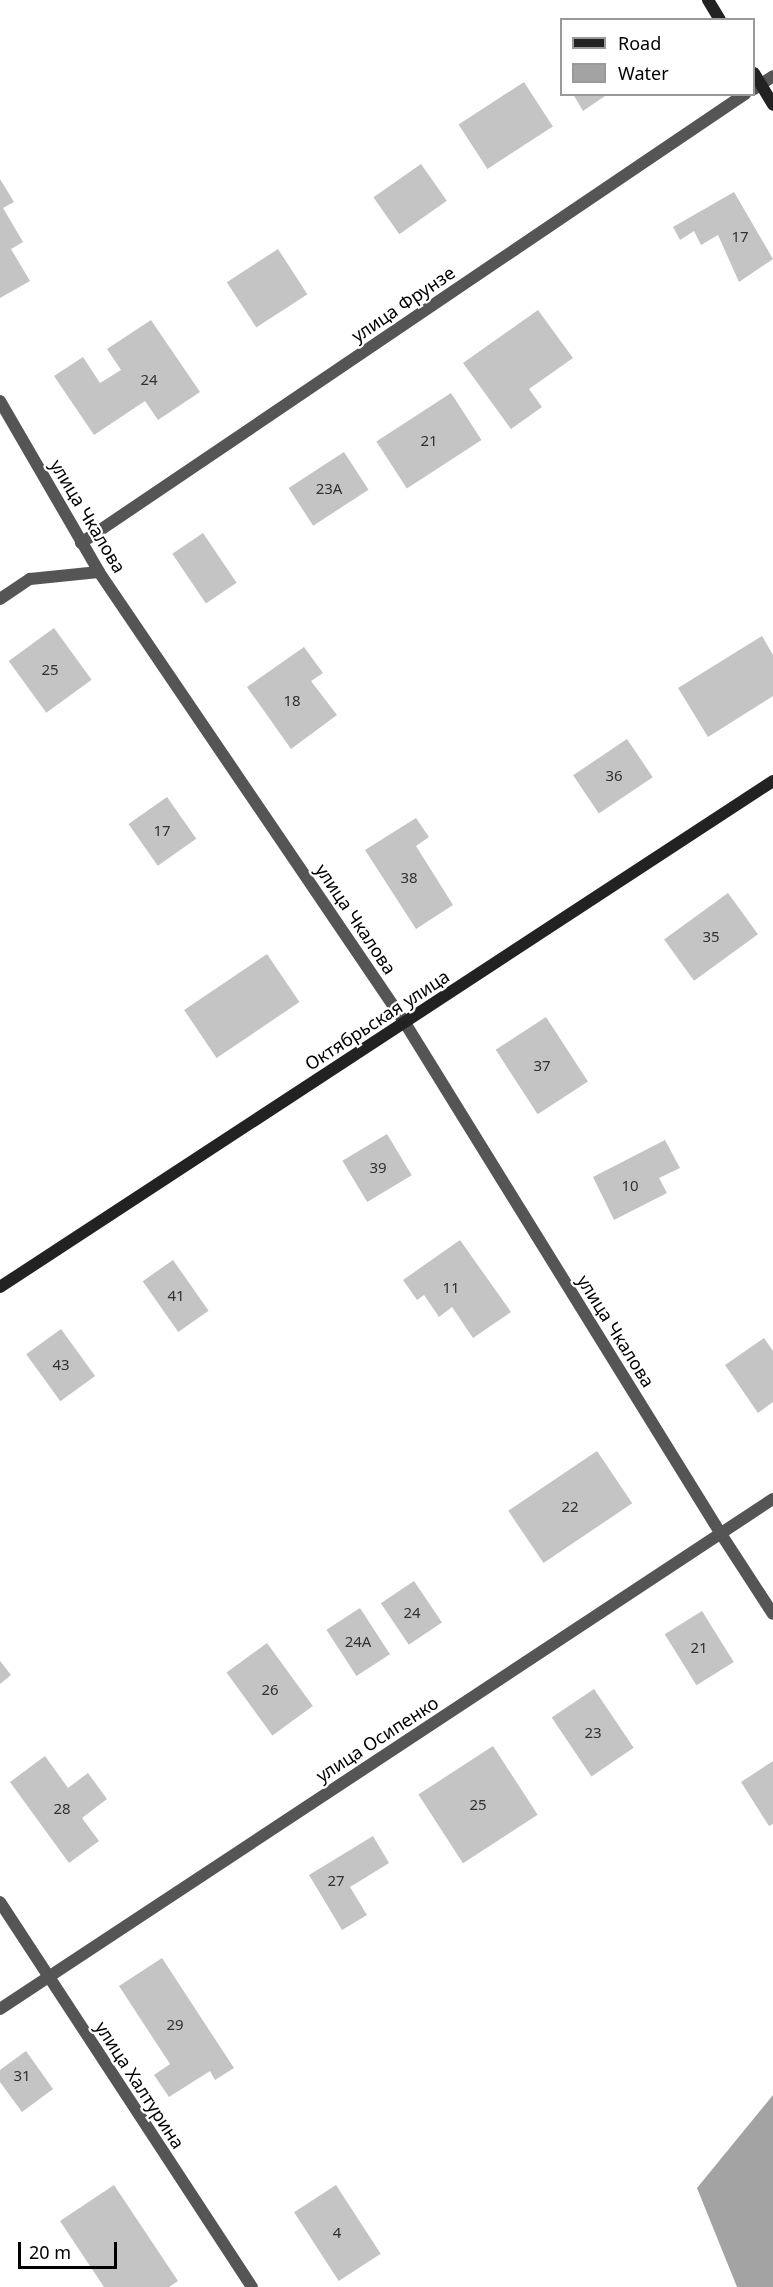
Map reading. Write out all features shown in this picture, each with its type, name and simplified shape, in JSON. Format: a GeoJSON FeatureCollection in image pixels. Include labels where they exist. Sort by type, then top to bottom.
{"type":"FeatureCollection","features":[{"type":"Feature","properties":{"kind":"street"},"geometry":{"type":"LineString","coordinates":[[708,0],[719,18]]}},
{"type":"Feature","properties":{"kind":"street"},"geometry":{"type":"LineString","coordinates":[[773,76],[756,82],[773,105]]}},
{"type":"Feature","properties":{"kind":"street","name":"улица Фрунзе"},"geometry":{"type":"LineString","coordinates":[[81,543],[742,96]]}},
{"type":"Feature","properties":{"kind":"street","name":"улица Чкалова"},"geometry":{"type":"LineString","coordinates":[[0,401],[99,572],[405,1023],[721,1534],[773,1614]]}},
{"type":"Feature","properties":{"kind":"street"},"geometry":{"type":"LineString","coordinates":[[0,598],[30,579],[99,572]]}},
{"type":"Feature","properties":{"kind":"street","name":"Октябрьская улица"},"geometry":{"type":"LineString","coordinates":[[0,1287],[773,781]]}},
{"type":"Feature","properties":{"kind":"street","name":"улица Осипенко"},"geometry":{"type":"LineString","coordinates":[[0,2009],[773,1499]]}},
{"type":"Feature","properties":{"kind":"street","name":"улица Халтурина"},"geometry":{"type":"LineString","coordinates":[[0,1902],[252,2287]]}},
{"type":"Feature","properties":{"kind":"water"},"geometry":{"type":"Polygon","coordinates":[[[773,2095],[773,2287],[737,2287],[697,2188],[773,2095]]]}},
{"type":"Feature","properties":{"kind":"building"},"geometry":{"type":"Polygon","coordinates":[[[524,82],[553,126],[487,169],[459,124],[524,82]]]}},
{"type":"Feature","properties":{"kind":"building"},"geometry":{"type":"Polygon","coordinates":[[[574,96],[605,96],[583,111],[574,96]]]}},
{"type":"Feature","properties":{"kind":"building"},"geometry":{"type":"Polygon","coordinates":[[[421,164],[447,201],[399,234],[373,197],[421,164]]]}},
{"type":"Feature","properties":{"kind":"building"},"geometry":{"type":"Polygon","coordinates":[[[0,179],[14,202],[3,208],[23,242],[11,249],[30,281],[0,298],[0,179]]]}},
{"type":"Feature","properties":{"kind":"building"},"geometry":{"type":"Polygon","coordinates":[[[734,192],[773,259],[739,282],[718,235],[701,245],[694,231],[680,240],[673,227],[734,192]]]}},
{"type":"Feature","properties":{"kind":"building"},"geometry":{"type":"Polygon","coordinates":[[[278,249],[307,294],[256,328],[227,282],[278,249]]]}},
{"type":"Feature","properties":{"kind":"building"},"geometry":{"type":"Polygon","coordinates":[[[538,310],[573,358],[529,389],[542,407],[511,429],[463,363],[538,310]]]}},
{"type":"Feature","properties":{"kind":"building"},"geometry":{"type":"Polygon","coordinates":[[[151,320],[200,392],[158,420],[145,401],[94,435],[54,376],[83,357],[100,383],[121,370],[107,349],[151,320]]]}},
{"type":"Feature","properties":{"kind":"building"},"geometry":{"type":"Polygon","coordinates":[[[451,393],[481,440],[407,488],[376,441],[451,393]]]}},
{"type":"Feature","properties":{"kind":"building"},"geometry":{"type":"Polygon","coordinates":[[[344,452],[369,490],[313,526],[289,488],[344,452]]]}},
{"type":"Feature","properties":{"kind":"building"},"geometry":{"type":"Polygon","coordinates":[[[203,533],[237,583],[206,603],[172,554],[203,533]]]}},
{"type":"Feature","properties":{"kind":"building"},"geometry":{"type":"Polygon","coordinates":[[[54,628],[92,680],[46,713],[9,661],[54,628]]]}},
{"type":"Feature","properties":{"kind":"building"},"geometry":{"type":"Polygon","coordinates":[[[762,636],[773,655],[773,696],[708,737],[678,688],[762,636]]]}},
{"type":"Feature","properties":{"kind":"building"},"geometry":{"type":"Polygon","coordinates":[[[304,647],[323,673],[311,681],[337,715],[291,749],[247,687],[304,647]]]}},
{"type":"Feature","properties":{"kind":"building"},"geometry":{"type":"Polygon","coordinates":[[[627,739],[653,777],[599,813],[573,775],[627,739]]]}},
{"type":"Feature","properties":{"kind":"building"},"geometry":{"type":"Polygon","coordinates":[[[167,797],[196,839],[158,866],[128,824],[167,797]]]}},
{"type":"Feature","properties":{"kind":"building"},"geometry":{"type":"Polygon","coordinates":[[[416,818],[429,837],[416,846],[453,905],[416,929],[365,850],[416,818]]]}},
{"type":"Feature","properties":{"kind":"building"},"geometry":{"type":"Polygon","coordinates":[[[728,893],[758,934],[694,981],[664,939],[728,893]]]}},
{"type":"Feature","properties":{"kind":"building"},"geometry":{"type":"Polygon","coordinates":[[[267,954],[299,1002],[217,1058],[184,1010],[267,954]]]}},
{"type":"Feature","properties":{"kind":"building"},"geometry":{"type":"Polygon","coordinates":[[[546,1017],[588,1082],[538,1114],[496,1050],[546,1017]]]}},
{"type":"Feature","properties":{"kind":"building"},"geometry":{"type":"Polygon","coordinates":[[[387,1134],[412,1175],[367,1202],[342,1161],[387,1134]]]}},
{"type":"Feature","properties":{"kind":"building"},"geometry":{"type":"Polygon","coordinates":[[[665,1140],[680,1168],[659,1178],[667,1193],[614,1220],[593,1177],[665,1140]]]}},
{"type":"Feature","properties":{"kind":"building"},"geometry":{"type":"Polygon","coordinates":[[[460,1240],[511,1312],[473,1338],[452,1307],[439,1317],[424,1295],[417,1300],[403,1280],[460,1240]]]}},
{"type":"Feature","properties":{"kind":"building"},"geometry":{"type":"Polygon","coordinates":[[[173,1260],[209,1311],[178,1332],[143,1281],[173,1260]]]}},
{"type":"Feature","properties":{"kind":"building"},"geometry":{"type":"Polygon","coordinates":[[[61,1329],[95,1376],[60,1401],[26,1354],[61,1329]]]}},
{"type":"Feature","properties":{"kind":"building"},"geometry":{"type":"Polygon","coordinates":[[[764,1338],[773,1351],[773,1402],[758,1413],[725,1365],[764,1338]]]}},
{"type":"Feature","properties":{"kind":"building"},"geometry":{"type":"Polygon","coordinates":[[[597,1451],[632,1503],[544,1563],[508,1511],[597,1451]]]}},
{"type":"Feature","properties":{"kind":"building"},"geometry":{"type":"Polygon","coordinates":[[[414,1581],[442,1622],[409,1645],[381,1603],[414,1581]]]}},
{"type":"Feature","properties":{"kind":"building"},"geometry":{"type":"Polygon","coordinates":[[[360,1608],[390,1654],[356,1676],[326,1630],[360,1608]]]}},
{"type":"Feature","properties":{"kind":"building"},"geometry":{"type":"Polygon","coordinates":[[[702,1611],[734,1662],[696,1685],[665,1634],[702,1611]]]}},
{"type":"Feature","properties":{"kind":"building"},"geometry":{"type":"Polygon","coordinates":[[[267,1643],[313,1706],[272,1735],[227,1672],[267,1643]]]}},
{"type":"Feature","properties":{"kind":"building"},"geometry":{"type":"Polygon","coordinates":[[[0,1661],[11,1675],[0,1684],[0,1661]]]}},
{"type":"Feature","properties":{"kind":"building"},"geometry":{"type":"Polygon","coordinates":[[[594,1689],[634,1748],[591,1776],[552,1718],[594,1689]]]}},
{"type":"Feature","properties":{"kind":"building"},"geometry":{"type":"Polygon","coordinates":[[[493,1746],[538,1815],[463,1863],[418,1794],[493,1746]]]}},
{"type":"Feature","properties":{"kind":"building"},"geometry":{"type":"Polygon","coordinates":[[[45,1756],[68,1788],[88,1773],[107,1799],[82,1818],[99,1841],[69,1863],[10,1782],[45,1756]]]}},
{"type":"Feature","properties":{"kind":"building"},"geometry":{"type":"Polygon","coordinates":[[[773,1761],[773,1824],[769,1826],[741,1782],[773,1761]]]}},
{"type":"Feature","properties":{"kind":"building"},"geometry":{"type":"Polygon","coordinates":[[[373,1836],[389,1863],[350,1887],[367,1915],[342,1930],[309,1875],[373,1836]]]}},
{"type":"Feature","properties":{"kind":"building"},"geometry":{"type":"Polygon","coordinates":[[[162,1958],[234,2068],[215,2080],[210,2071],[169,2097],[154,2075],[170,2064],[119,1986],[162,1958]]]}},
{"type":"Feature","properties":{"kind":"building"},"geometry":{"type":"Polygon","coordinates":[[[26,2051],[53,2089],[22,2112],[0,2082],[0,2070],[26,2051]]]}},
{"type":"Feature","properties":{"kind":"building"},"geometry":{"type":"Polygon","coordinates":[[[114,2185],[178,2281],[169,2287],[104,2287],[60,2221],[114,2185]]]}},
{"type":"Feature","properties":{"kind":"building"},"geometry":{"type":"Polygon","coordinates":[[[336,2185],[381,2254],[339,2281],[294,2212],[336,2185]]]}}]}
